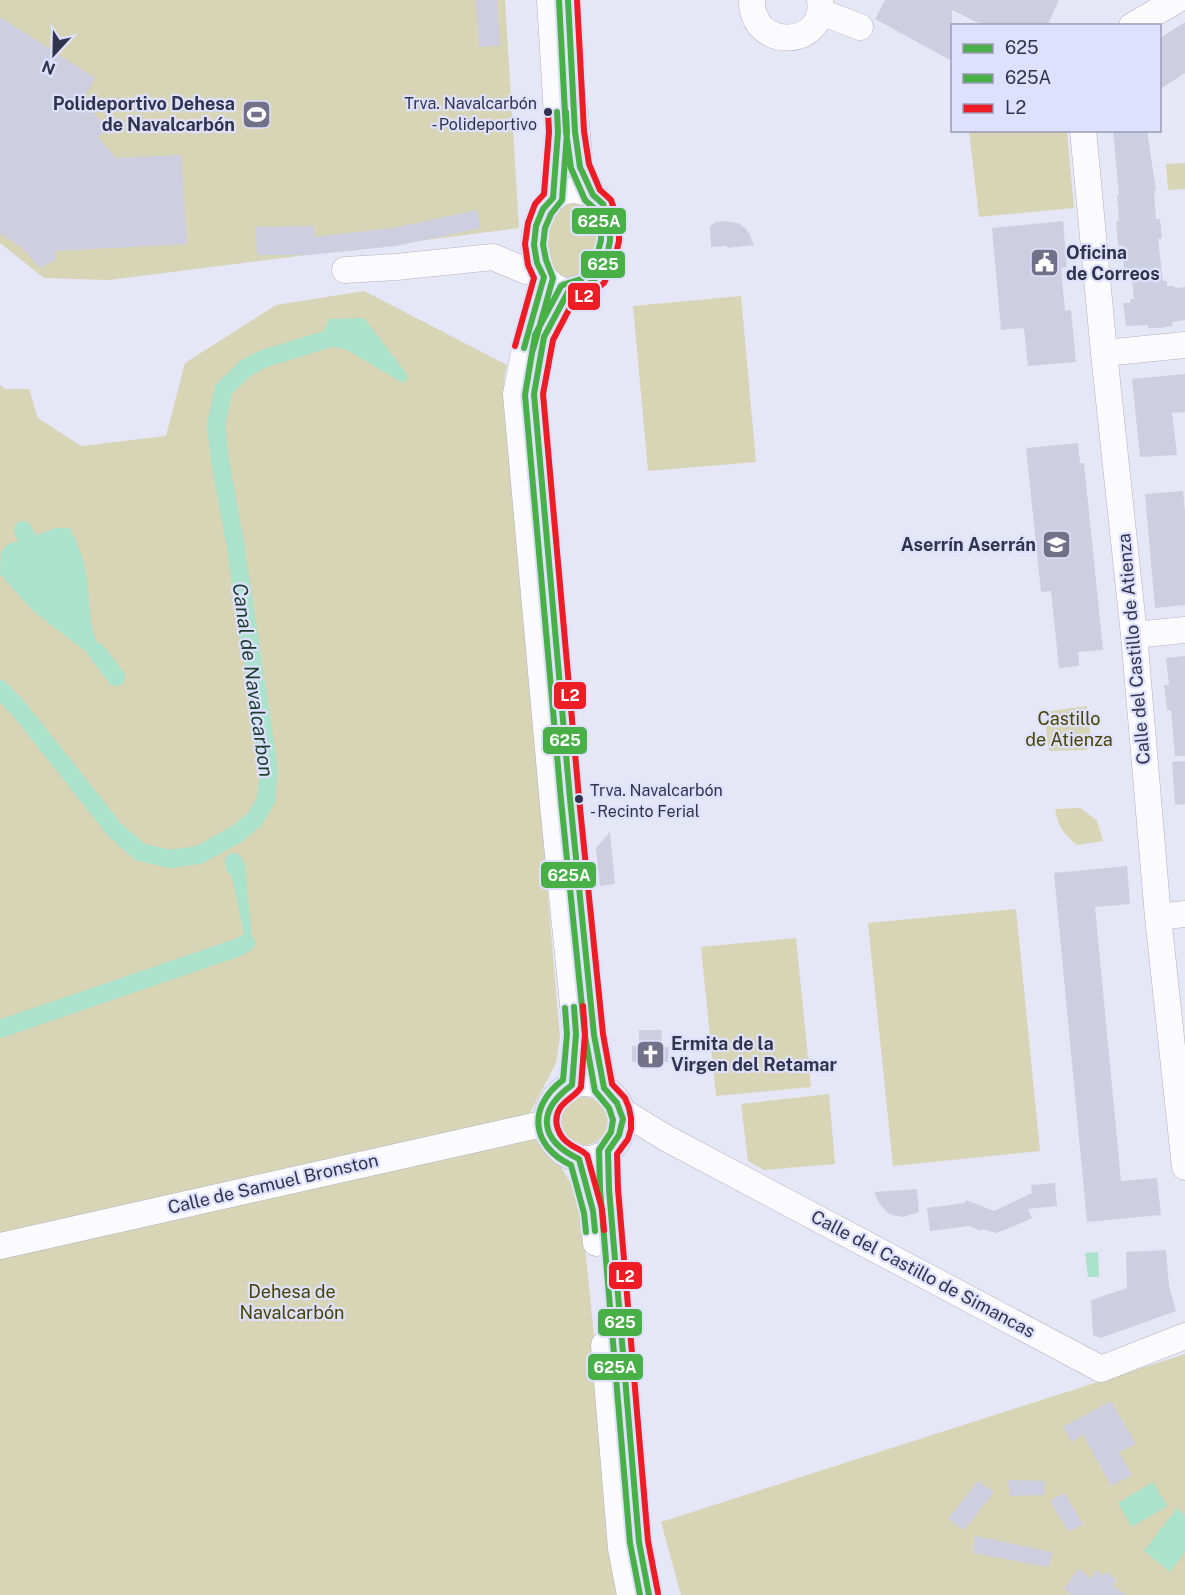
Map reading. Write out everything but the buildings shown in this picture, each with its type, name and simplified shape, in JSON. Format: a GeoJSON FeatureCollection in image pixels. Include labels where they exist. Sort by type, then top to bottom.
{"type":"FeatureCollection","features":[{"type":"Feature","properties":{"kind":"street"},"geometry":{"type":"LineString","coordinates":[[550,0],[558,132],[553,198]]}},
{"type":"Feature","properties":{"kind":"street"},"geometry":{"type":"LineString","coordinates":[[568,0],[575,132],[580,167],[593,195],[603,204],[610,226],[610,241],[606,259],[597,277],[585,287],[568,292],[552,286],[543,276],[537,263],[534,245],[536,226],[543,209],[553,198],[564,191],[576,190],[593,195]]}},
{"type":"Feature","properties":{"kind":"street"},"geometry":{"type":"LineString","coordinates":[[1135,24],[1177,0]]}},
{"type":"Feature","properties":{"kind":"street"},"geometry":{"type":"LineString","coordinates":[[752,1],[754,16],[764,30],[778,38],[797,38],[813,27],[822,6],[860,27]]}},
{"type":"Feature","properties":{"kind":"street","name":"Calle del Castillo de Atienza"},"geometry":{"type":"LineString","coordinates":[[1083,132],[1134,635],[1158,917],[1185,1167]]}},
{"type":"Feature","properties":{"kind":"street"},"geometry":{"type":"LineString","coordinates":[[493,257],[536,226]]}},
{"type":"Feature","properties":{"kind":"street"},"geometry":{"type":"LineString","coordinates":[[345,270],[493,257],[543,276]]}},
{"type":"Feature","properties":{"kind":"street"},"geometry":{"type":"LineString","coordinates":[[543,276],[528,332],[516,394],[576,1034],[572,1085]]}},
{"type":"Feature","properties":{"kind":"street"},"geometry":{"type":"LineString","coordinates":[[568,292],[544,338],[534,394],[571,811],[594,1035],[604,1088]]}},
{"type":"Feature","properties":{"kind":"street"},"geometry":{"type":"LineString","coordinates":[[1104,353],[1185,345]]}},
{"type":"Feature","properties":{"kind":"street"},"geometry":{"type":"LineString","coordinates":[[1134,635],[1185,630]]}},
{"type":"Feature","properties":{"kind":"street"},"geometry":{"type":"LineString","coordinates":[[1158,917],[1185,914]]}},
{"type":"Feature","properties":{"kind":"street"},"geometry":{"type":"LineString","coordinates":[[617,1133],[599,1156],[579,1159],[556,1146],[550,1136],[547,1123],[548,1111],[553,1100],[561,1091],[572,1085],[588,1083],[604,1088],[612,1095],[617,1133],[609,1189],[639,1542],[649,1595]]}},
{"type":"Feature","properties":{"kind":"street","name":"Calle de Samuel Bronston"},"geometry":{"type":"LineString","coordinates":[[0,1246],[547,1123]]}},
{"type":"Feature","properties":{"kind":"street","name":"Calle del Castillo de Simancas"},"geometry":{"type":"LineString","coordinates":[[617,1133],[639,1133],[666,1138],[1101,1369],[1185,1336]]}},
{"type":"Feature","properties":{"kind":"street"},"geometry":{"type":"LineString","coordinates":[[579,1159],[593,1211],[621,1548],[630,1595]]}},
{"type":"Feature","properties":{"kind":"green space","name":"Polideportivo Dehesa de Navalcarbón"},"geometry":{"type":"Polygon","coordinates":[[[0,0],[505,0],[519,228],[109,280],[44,278],[0,243],[0,0]]]}},
{"type":"Feature","properties":{"kind":"green space"},"geometry":{"type":"Polygon","coordinates":[[[969,132],[1067,132],[1074,208],[979,217],[969,132]]]}},
{"type":"Feature","properties":{"kind":"green space"},"geometry":{"type":"Polygon","coordinates":[[[1185,163],[1185,189],[1168,190],[1166,164],[1185,163]]]}},
{"type":"Feature","properties":{"kind":"green space"},"geometry":{"type":"Polygon","coordinates":[[[570,200],[591,208],[596,216],[599,241],[590,271],[573,279],[562,276],[554,269],[547,246],[552,215],[570,200]]]}},
{"type":"Feature","properties":{"kind":"green space","name":"Dehesa de Navalcarbón"},"geometry":{"type":"Polygon","coordinates":[[[364,291],[507,365],[504,378],[560,1038],[556,1063],[529,1115],[537,1142],[559,1164],[572,1185],[581,1207],[620,1595],[0,1595],[0,385],[5,389],[29,389],[38,418],[81,446],[166,436],[185,363],[276,305],[364,291]]]}},
{"type":"Feature","properties":{"kind":"green space"},"geometry":{"type":"Polygon","coordinates":[[[741,296],[756,462],[648,471],[633,306],[741,296]]]}},
{"type":"Feature","properties":{"kind":"green space","name":"Castillo de Atienza"},"geometry":{"type":"Polygon","coordinates":[[[1087,706],[1091,738],[1087,750],[1049,751],[1045,723],[1050,711],[1087,706]]]}},
{"type":"Feature","properties":{"kind":"green space"},"geometry":{"type":"Polygon","coordinates":[[[1081,808],[1097,821],[1103,841],[1077,845],[1062,830],[1055,809],[1081,808]]]}},
{"type":"Feature","properties":{"kind":"green space"},"geometry":{"type":"Polygon","coordinates":[[[1016,909],[1040,1151],[893,1166],[868,923],[1016,909]]]}},
{"type":"Feature","properties":{"kind":"green space"},"geometry":{"type":"Polygon","coordinates":[[[796,938],[811,1087],[716,1096],[701,947],[796,938]]]}},
{"type":"Feature","properties":{"kind":"green space"},"geometry":{"type":"Polygon","coordinates":[[[829,1094],[835,1164],[764,1170],[748,1161],[741,1104],[829,1094]]]}},
{"type":"Feature","properties":{"kind":"green space"},"geometry":{"type":"Polygon","coordinates":[[[584,1097],[601,1104],[608,1121],[601,1138],[584,1145],[567,1138],[560,1121],[567,1104],[584,1097]]]}},
{"type":"Feature","properties":{"kind":"green space"},"geometry":{"type":"Polygon","coordinates":[[[1185,1354],[1185,1595],[681,1595],[661,1522],[1185,1354]]]}},
{"type":"Feature","properties":{"kind":"shaded area"},"geometry":{"type":"Polygon","coordinates":[[[364,318],[409,377],[403,383],[347,350],[330,346],[324,330],[329,319],[364,318]]]}},
{"type":"Feature","properties":{"kind":"shaded area"},"geometry":{"type":"Polygon","coordinates":[[[56,528],[70,528],[83,560],[91,624],[101,649],[91,655],[33,611],[0,574],[1,552],[8,544],[56,528]]]}},
{"type":"Feature","properties":{"kind":"shaded area"},"geometry":{"type":"Polygon","coordinates":[[[245,863],[252,941],[246,943],[230,868],[245,863]]]}},
{"type":"Feature","properties":{"kind":"shaded area"},"geometry":{"type":"Polygon","coordinates":[[[1098,1252],[1099,1277],[1088,1277],[1085,1253],[1098,1252]]]}},
{"type":"Feature","properties":{"kind":"shaded area"},"geometry":{"type":"Polygon","coordinates":[[[1153,1482],[1167,1506],[1132,1527],[1118,1503],[1153,1482]]]}},
{"type":"Feature","properties":{"kind":"shaded area"},"geometry":{"type":"Polygon","coordinates":[[[1177,1508],[1185,1515],[1185,1552],[1170,1572],[1144,1551],[1177,1508]]]}},
{"type":"Feature","properties":{"kind":"waterway","name":"Canal de Navalcarbon"},"geometry":{"type":"LineString","coordinates":[[0,689],[19,709],[115,830],[140,852],[170,859],[199,855],[237,834],[255,819],[266,800],[269,769],[216,425],[224,389],[246,368],[263,359],[328,339]]}},
{"type":"Feature","properties":{"kind":"waterway"},"geometry":{"type":"LineString","coordinates":[[23,530],[27,538]]}},
{"type":"Feature","properties":{"kind":"waterway"},"geometry":{"type":"LineString","coordinates":[[97,652],[116,677]]}},
{"type":"Feature","properties":{"kind":"waterway"},"geometry":{"type":"LineString","coordinates":[[234,862],[235,867]]}},
{"type":"Feature","properties":{"kind":"waterway"},"geometry":{"type":"LineString","coordinates":[[0,1029],[246,943]]}},
{"type":"Feature","properties":{"kind":"transit line","name":"625A"},"geometry":{"type":"LineString","coordinates":[[559,0],[566,132],[571,168],[585,200],[595,209],[601,227],[601,240],[590,271],[581,279],[561,286],[535,335],[525,395],[561,800],[585,1036],[595,1091],[609,1108],[613,1120],[611,1132],[599,1150],[600,1189],[630,1543],[640,1595]]}},
{"type":"Feature","properties":{"kind":"transit line","name":"625"},"geometry":{"type":"LineString","coordinates":[[568,0],[575,132],[580,167],[593,195],[603,204],[610,226],[610,241],[606,259],[597,277],[585,287],[568,292],[544,337],[534,394],[570,799],[594,1035],[604,1088],[617,1103],[623,1119],[619,1135],[608,1151],[609,1189],[639,1542],[649,1595]]}},
{"type":"Feature","properties":{"kind":"transit line","name":"L2"},"geometry":{"type":"LineString","coordinates":[[577,0],[584,131],[589,164],[600,190],[611,200],[619,224],[619,241],[614,262],[604,283],[589,295],[574,300],[553,340],[543,394],[579,798],[603,1034],[612,1084],[625,1098],[631,1118],[628,1139],[617,1154],[618,1189],[648,1541],[658,1593]]}},
{"type":"Feature","properties":{"kind":"transit line","name":"L2"},"geometry":{"type":"LineString","coordinates":[[515,346],[534,278],[528,265],[525,244],[528,223],[535,204],[544,194],[549,132],[548,112]]}},
{"type":"Feature","properties":{"kind":"transit line","name":"625"},"geometry":{"type":"LineString","coordinates":[[524,348],[544,277],[537,263],[534,245],[536,226],[543,209],[553,198],[558,132],[557,112]]}},
{"type":"Feature","properties":{"kind":"transit line","name":"625A"},"geometry":{"type":"LineString","coordinates":[[533,350],[553,278],[543,245],[545,228],[551,214],[562,200],[567,133],[566,112]]}},
{"type":"Feature","properties":{"kind":"transit line","name":"L2"},"geometry":{"type":"LineString","coordinates":[[583,1006],[585,1034],[581,1087],[560,1108],[557,1123],[566,1142],[587,1155],[602,1209],[604,1230]]}},
{"type":"Feature","properties":{"kind":"transit line","name":"625"},"geometry":{"type":"LineString","coordinates":[[574,1007],[576,1034],[572,1085],[552,1105],[547,1125],[556,1143],[579,1159],[593,1211],[595,1231]]}},
{"type":"Feature","properties":{"kind":"transit line","name":"625A"},"geometry":{"type":"LineString","coordinates":[[565,1008],[567,1034],[563,1080],[543,1102],[538,1126],[541,1137],[548,1148],[571,1165],[584,1213],[586,1232]]}},
{"type":"Feature","properties":{"kind":"place","name":"Trva. Navalcarbón - Polideportivo"},"geometry":{"type":"Point","coordinates":[548,112]}},
{"type":"Feature","properties":{"kind":"place","name":"Polideportivo Dehesa de Navalcarbón"},"geometry":{"type":"Point","coordinates":[256,114]}},
{"type":"Feature","properties":{"kind":"place","name":"Oficina de Correos"},"geometry":{"type":"Point","coordinates":[1045,263]}},
{"type":"Feature","properties":{"kind":"place","name":"Aserrín Aserrán"},"geometry":{"type":"Point","coordinates":[1057,545]}},
{"type":"Feature","properties":{"kind":"place","name":"Trva. Navalcarbón - Recinto Ferial"},"geometry":{"type":"Point","coordinates":[579,799]}},
{"type":"Feature","properties":{"kind":"place","name":"Ermita de la Virgen del Retamar"},"geometry":{"type":"Point","coordinates":[650,1054]}}]}
